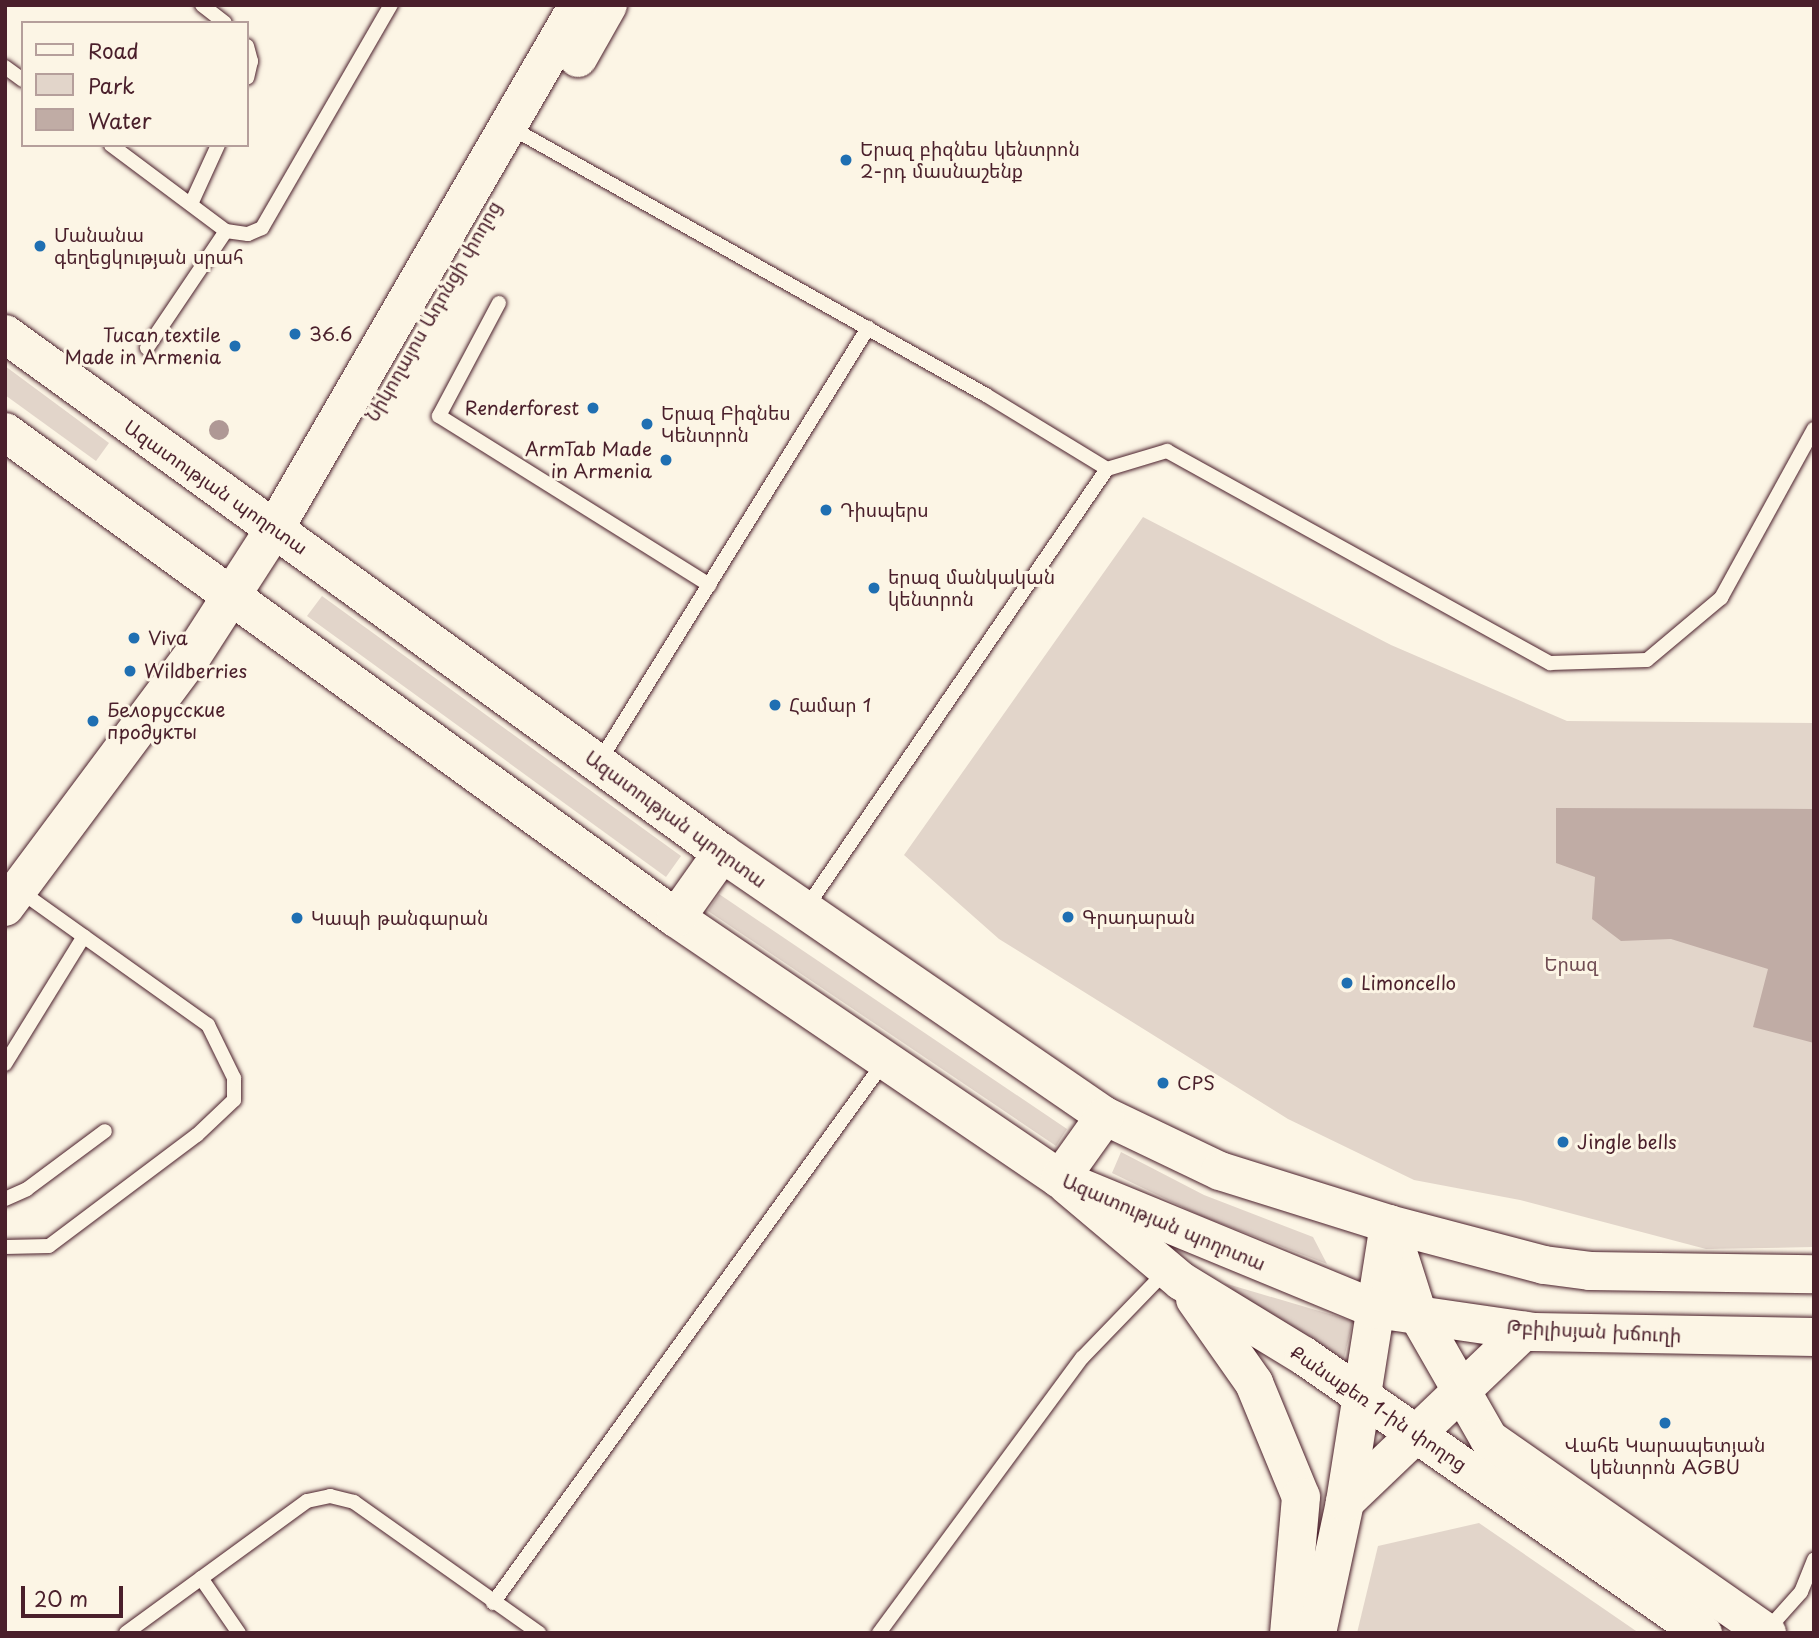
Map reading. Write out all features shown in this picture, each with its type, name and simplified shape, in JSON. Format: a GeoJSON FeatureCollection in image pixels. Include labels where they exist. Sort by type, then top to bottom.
{"type":"FeatureCollection","features":[{"type":"Feature","properties":{"kind":"main road","name":"Նիկողայոս Ադոնցի փողոց"},"geometry":{"type":"LineString","coordinates":[[12,898],[194,655],[237,602],[285,534],[337,477],[521,133],[578,5]]}},
{"type":"Feature","properties":{"kind":"main road","name":"Նիկողայոս Ադոնցի փողոց"},"geometry":{"type":"LineString","coordinates":[[521,133],[608,5]]}},
{"type":"Feature","properties":{"kind":"main road","name":"Ազատության պողոտա"},"geometry":{"type":"LineString","coordinates":[[5,334],[285,534],[722,853],[1105,1116],[1220,1171],[1389,1224]]}},
{"type":"Feature","properties":{"kind":"main road","name":"Ազատության պողոտա"},"geometry":{"type":"LineString","coordinates":[[5,432],[676,918],[884,1062],[1060,1179],[1376,1309]]}},
{"type":"Feature","properties":{"kind":"main road"},"geometry":{"type":"LineString","coordinates":[[676,918],[722,853]]}},
{"type":"Feature","properties":{"kind":"main road"},"geometry":{"type":"LineString","coordinates":[[1060,1179],[1105,1116]]}},
{"type":"Feature","properties":{"kind":"main road","name":"Քանաքեռ 1-ին փողոց"},"geometry":{"type":"LineString","coordinates":[[1060,1179],[1174,1275],[1361,1396],[1703,1633]]}},
{"type":"Feature","properties":{"kind":"main road"},"geometry":{"type":"LineString","coordinates":[[1317,1633],[1355,1493],[1361,1396],[1389,1224],[1544,1265],[1590,1271],[1814,1275]]}},
{"type":"Feature","properties":{"kind":"main road","name":"Քանաքեռ 1-ին փողոց"},"geometry":{"type":"LineString","coordinates":[[1389,1224],[1418,1315],[1489,1439],[1767,1632]]}},
{"type":"Feature","properties":{"kind":"main road"},"geometry":{"type":"LineString","coordinates":[[1174,1275],[1254,1383],[1301,1497],[1289,1633]]}},
{"type":"Feature","properties":{"kind":"main road","name":"Թբիլիսյան խճուղի"},"geometry":{"type":"LineString","coordinates":[[1376,1309],[1524,1331],[1814,1337]]}},
{"type":"Feature","properties":{"kind":"main road"},"geometry":{"type":"LineString","coordinates":[[1355,1493],[1524,1331]]}},
{"type":"Feature","properties":{"kind":"main road","name":"Քանաքեռ 1-ին փողոց"},"geometry":{"type":"LineString","coordinates":[[1489,1439],[1495,1375],[1524,1331]]}},
{"type":"Feature","properties":{"kind":"main road"},"geometry":{"type":"LineString","coordinates":[[1355,1493],[1417,1464],[1461,1464]]}},
{"type":"Feature","properties":{"kind":"lane"},"geometry":{"type":"LineString","coordinates":[[202,5],[222,21]]}},
{"type":"Feature","properties":{"kind":"lane"},"geometry":{"type":"LineString","coordinates":[[114,147],[226,231],[248,234],[262,228],[391,5]]}},
{"type":"Feature","properties":{"kind":"lane"},"geometry":{"type":"LineString","coordinates":[[248,50],[251,61],[248,74]]}},
{"type":"Feature","properties":{"kind":"lane"},"geometry":{"type":"LineString","coordinates":[[5,67],[21,79]]}},
{"type":"Feature","properties":{"kind":"lane"},"geometry":{"type":"LineString","coordinates":[[521,133],[868,328],[1107,469]]}},
{"type":"Feature","properties":{"kind":"lane"},"geometry":{"type":"LineString","coordinates":[[191,204],[217,147]]}},
{"type":"Feature","properties":{"kind":"lane"},"geometry":{"type":"LineString","coordinates":[[146,348],[226,231]]}},
{"type":"Feature","properties":{"kind":"lane"},"geometry":{"type":"LineString","coordinates":[[499,303],[439,416],[709,585]]}},
{"type":"Feature","properties":{"kind":"lane"},"geometry":{"type":"LineString","coordinates":[[598,764],[868,328]]}},
{"type":"Feature","properties":{"kind":"lane"},"geometry":{"type":"LineString","coordinates":[[804,910],[1107,469],[1167,451],[1550,663],[1647,660],[1721,598],[1814,429]]}},
{"type":"Feature","properties":{"kind":"lane"},"geometry":{"type":"LineString","coordinates":[[5,1247],[49,1246],[197,1135],[234,1100],[234,1078],[208,1025],[84,936],[12,898]]}},
{"type":"Feature","properties":{"kind":"lane"},"geometry":{"type":"LineString","coordinates":[[5,1064],[84,936]]}},
{"type":"Feature","properties":{"kind":"lane"},"geometry":{"type":"LineString","coordinates":[[493,1602],[884,1062]]}},
{"type":"Feature","properties":{"kind":"lane"},"geometry":{"type":"LineString","coordinates":[[5,1199],[27,1189],[105,1131]]}},
{"type":"Feature","properties":{"kind":"lane"},"geometry":{"type":"LineString","coordinates":[[879,1633],[1082,1358],[1174,1275]]}},
{"type":"Feature","properties":{"kind":"lane"},"geometry":{"type":"LineString","coordinates":[[126,1633],[307,1501],[330,1496],[354,1502],[539,1633]]}},
{"type":"Feature","properties":{"kind":"lane"},"geometry":{"type":"LineString","coordinates":[[1767,1632],[1801,1592],[1814,1560]]}},
{"type":"Feature","properties":{"kind":"lane"},"geometry":{"type":"LineString","coordinates":[[201,1578],[239,1633]]}},
{"type":"Feature","properties":{"kind":"green space"},"geometry":{"type":"Polygon","coordinates":[[[5,366],[109,443],[96,461],[5,395],[5,366]]]}},
{"type":"Feature","properties":{"kind":"green space","name":"Երազ"},"geometry":{"type":"Polygon","coordinates":[[[1143,517],[1391,645],[1567,721],[1814,723],[1814,1247],[1706,1249],[1520,1200],[1414,1180],[1288,1119],[999,939],[904,855],[1143,517]]]}},
{"type":"Feature","properties":{"kind":"green space"},"geometry":{"type":"Polygon","coordinates":[[[322,596],[681,856],[666,877],[307,616],[322,596]]]}},
{"type":"Feature","properties":{"kind":"green space"},"geometry":{"type":"Polygon","coordinates":[[[719,894],[1067,1129],[1056,1146],[708,911],[719,894]]]}},
{"type":"Feature","properties":{"kind":"green space"},"geometry":{"type":"Polygon","coordinates":[[[1121,1152],[1204,1195],[1313,1237],[1327,1264],[1201,1216],[1112,1173],[1121,1152]]]}},
{"type":"Feature","properties":{"kind":"green space"},"geometry":{"type":"Polygon","coordinates":[[[1224,1283],[1353,1321],[1342,1366],[1312,1350],[1224,1283]]]}},
{"type":"Feature","properties":{"kind":"green space"},"geometry":{"type":"Polygon","coordinates":[[[1479,1523],[1639,1633],[1357,1633],[1378,1546],[1479,1523]]]}},
{"type":"Feature","properties":{"kind":"water"},"geometry":{"type":"Polygon","coordinates":[[[1556,808],[1814,809],[1814,1043],[1753,1027],[1768,969],[1671,939],[1621,941],[1592,919],[1595,877],[1556,863],[1556,808]]]}},
{"type":"Feature","properties":{"kind":"place","name":"Երազ բիզնես կենտրոն 2-րդ մասնաշենք"},"geometry":{"type":"Point","coordinates":[846,160]}},
{"type":"Feature","properties":{"kind":"place","name":"Մանանա գեղեցկության սրահ"},"geometry":{"type":"Point","coordinates":[40,246]}},
{"type":"Feature","properties":{"kind":"place","name":"36.6"},"geometry":{"type":"Point","coordinates":[295,334]}},
{"type":"Feature","properties":{"kind":"place","name":"Tucan textile Made in Armenia"},"geometry":{"type":"Point","coordinates":[235,346]}},
{"type":"Feature","properties":{"kind":"place","name":"Renderforest"},"geometry":{"type":"Point","coordinates":[593,408]}},
{"type":"Feature","properties":{"kind":"place","name":"Երազ Բիզնես Կենտրոն"},"geometry":{"type":"Point","coordinates":[647,424]}},
{"type":"Feature","properties":{"kind":"place","name":"ArmTab Made in Armenia"},"geometry":{"type":"Point","coordinates":[666,460]}},
{"type":"Feature","properties":{"kind":"place","name":"Դիսպերս"},"geometry":{"type":"Point","coordinates":[826,510]}},
{"type":"Feature","properties":{"kind":"place","name":"երազ մանկական կենտրոն"},"geometry":{"type":"Point","coordinates":[874,588]}},
{"type":"Feature","properties":{"kind":"place","name":"Viva"},"geometry":{"type":"Point","coordinates":[134,638]}},
{"type":"Feature","properties":{"kind":"place","name":"Wildberries"},"geometry":{"type":"Point","coordinates":[130,671]}},
{"type":"Feature","properties":{"kind":"place","name":"Համար 1"},"geometry":{"type":"Point","coordinates":[775,705]}},
{"type":"Feature","properties":{"kind":"place","name":"Белорусские продукты"},"geometry":{"type":"Point","coordinates":[93,721]}},
{"type":"Feature","properties":{"kind":"place","name":"Գրադարան"},"geometry":{"type":"Point","coordinates":[1068,917]}},
{"type":"Feature","properties":{"kind":"place","name":"Կապի թանգարան"},"geometry":{"type":"Point","coordinates":[297,918]}},
{"type":"Feature","properties":{"kind":"place","name":"Limoncello"},"geometry":{"type":"Point","coordinates":[1347,983]}},
{"type":"Feature","properties":{"kind":"place","name":"CPS"},"geometry":{"type":"Point","coordinates":[1163,1083]}},
{"type":"Feature","properties":{"kind":"place","name":"Jingle bells"},"geometry":{"type":"Point","coordinates":[1563,1142]}},
{"type":"Feature","properties":{"kind":"place","name":"Վահե Կարապետյան կենտրոն AGBU"},"geometry":{"type":"Point","coordinates":[1665,1423]}}]}
